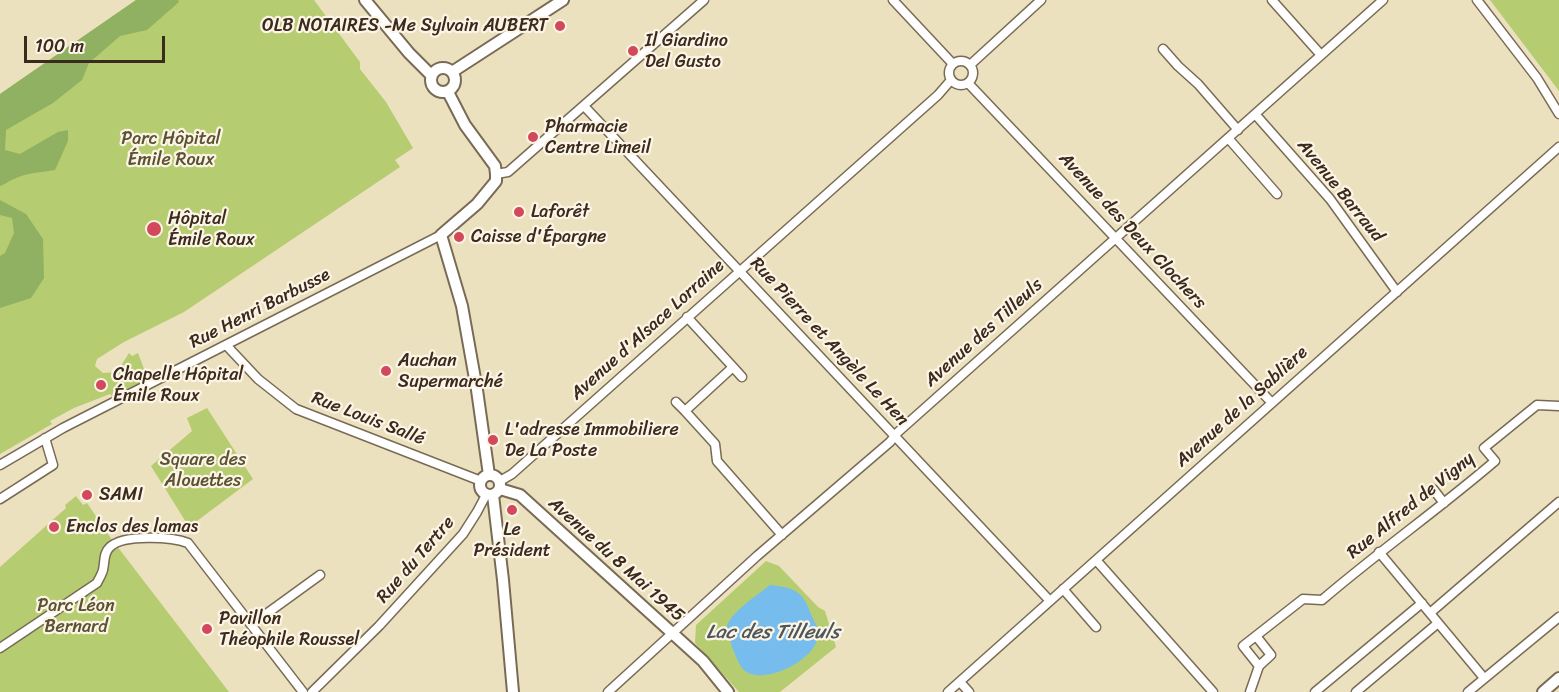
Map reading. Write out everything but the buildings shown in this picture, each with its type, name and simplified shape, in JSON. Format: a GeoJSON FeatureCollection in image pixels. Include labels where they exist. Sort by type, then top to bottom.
{"type":"FeatureCollection","features":[{"type":"Feature","properties":{"kind":"street"},"geometry":{"type":"LineString","coordinates":[[365,0],[409,53],[431,75]]}},
{"type":"Feature","properties":{"kind":"street"},"geometry":{"type":"LineString","coordinates":[[452,72],[562,0]]}},
{"type":"Feature","properties":{"kind":"street"},"geometry":{"type":"LineString","coordinates":[[496,174],[508,172],[704,0]]}},
{"type":"Feature","properties":{"kind":"street"},"geometry":{"type":"LineString","coordinates":[[893,0],[952,63]]}},
{"type":"Feature","properties":{"kind":"street"},"geometry":{"type":"LineString","coordinates":[[970,64],[1041,0]]}},
{"type":"Feature","properties":{"kind":"street"},"geometry":{"type":"LineString","coordinates":[[1272,0],[1321,55]]}},
{"type":"Feature","properties":{"kind":"street","name":"Avenue des Tilleuls"},"geometry":{"type":"LineString","coordinates":[[608,692],[1383,0]]}},
{"type":"Feature","properties":{"kind":"street"},"geometry":{"type":"LineString","coordinates":[[1477,0],[1537,78],[1559,114]]}},
{"type":"Feature","properties":{"kind":"street"},"geometry":{"type":"LineString","coordinates":[[1163,49],[1198,84],[1238,130]]}},
{"type":"Feature","properties":{"kind":"street"},"geometry":{"type":"LineString","coordinates":[[960,60],[970,64],[973,76],[968,83],[961,85],[951,80],[948,73],[952,63],[960,60]]}},
{"type":"Feature","properties":{"kind":"street"},"geometry":{"type":"LineString","coordinates":[[441,68],[452,72],[455,83],[448,92],[440,93],[433,88],[430,82],[431,75],[441,68]]}},
{"type":"Feature","properties":{"kind":"street","name":"Avenue d'Alsace Lorraine"},"geometry":{"type":"LineString","coordinates":[[495,490],[687,316],[938,95],[951,80]]}},
{"type":"Feature","properties":{"kind":"street","name":"Avenue des Deux Clochers"},"geometry":{"type":"LineString","coordinates":[[968,83],[1272,403]]}},
{"type":"Feature","properties":{"kind":"street"},"geometry":{"type":"LineString","coordinates":[[448,92],[465,125],[495,166],[496,174],[496,181],[484,196],[441,235],[462,306],[477,390],[485,478],[480,487],[495,490],[513,692]]}},
{"type":"Feature","properties":{"kind":"street","name":"Rue Pierre et Angèle Le Hen"},"geometry":{"type":"LineString","coordinates":[[584,106],[1050,601]]}},
{"type":"Feature","properties":{"kind":"street","name":"Avenue Barraud"},"geometry":{"type":"LineString","coordinates":[[1255,114],[1330,199],[1397,292]]}},
{"type":"Feature","properties":{"kind":"street"},"geometry":{"type":"LineString","coordinates":[[1228,138],[1277,194]]}},
{"type":"Feature","properties":{"kind":"street","name":"Avenue de la Sablière"},"geometry":{"type":"LineString","coordinates":[[948,692],[1559,147]]}},
{"type":"Feature","properties":{"kind":"street","name":"Rue Henri Barbusse"},"geometry":{"type":"LineString","coordinates":[[0,465],[45,438],[441,235]]}},
{"type":"Feature","properties":{"kind":"street"},"geometry":{"type":"LineString","coordinates":[[687,316],[742,377]]}},
{"type":"Feature","properties":{"kind":"street","name":"Rue Louis Sallé"},"geometry":{"type":"LineString","coordinates":[[227,346],[258,379],[296,409],[485,478]]}},
{"type":"Feature","properties":{"kind":"street"},"geometry":{"type":"LineString","coordinates":[[685,411],[733,367]]}},
{"type":"Feature","properties":{"kind":"street"},"geometry":{"type":"LineString","coordinates":[[676,402],[715,444],[717,461],[782,535]]}},
{"type":"Feature","properties":{"kind":"street","name":"Rue Alfred de Vigny"},"geometry":{"type":"LineString","coordinates":[[1259,634],[1303,599],[1322,600],[1495,461],[1484,448],[1537,405],[1559,406]]}},
{"type":"Feature","properties":{"kind":"street"},"geometry":{"type":"LineString","coordinates":[[0,499],[53,465],[45,438]]}},
{"type":"Feature","properties":{"kind":"street","name":"Avenue du 8 Mai 1945"},"geometry":{"type":"LineString","coordinates":[[485,478],[495,476],[495,490],[520,495],[673,634],[728,692]]}},
{"type":"Feature","properties":{"kind":"street"},"geometry":{"type":"LineString","coordinates":[[1433,489],[1444,503]]}},
{"type":"Feature","properties":{"kind":"street","name":"Rue du Tertre"},"geometry":{"type":"LineString","coordinates":[[312,692],[379,626],[463,534],[495,490]]}},
{"type":"Feature","properties":{"kind":"street"},"geometry":{"type":"LineString","coordinates":[[1430,613],[1559,502]]}},
{"type":"Feature","properties":{"kind":"street"},"geometry":{"type":"LineString","coordinates":[[0,648],[97,583],[110,546],[130,539],[179,540],[188,543],[303,692]]}},
{"type":"Feature","properties":{"kind":"street"},"geometry":{"type":"LineString","coordinates":[[1379,552],[1485,678]]}},
{"type":"Feature","properties":{"kind":"street"},"geometry":{"type":"LineString","coordinates":[[1096,560],[1213,692]]}},
{"type":"Feature","properties":{"kind":"street"},"geometry":{"type":"LineString","coordinates":[[251,625],[320,574]]}},
{"type":"Feature","properties":{"kind":"street"},"geometry":{"type":"LineString","coordinates":[[1063,589],[1096,627]]}},
{"type":"Feature","properties":{"kind":"street"},"geometry":{"type":"LineString","coordinates":[[1315,692],[1422,603]]}},
{"type":"Feature","properties":{"kind":"street"},"geometry":{"type":"LineString","coordinates":[[1468,692],[1559,617]]}},
{"type":"Feature","properties":{"kind":"street"},"geometry":{"type":"LineString","coordinates":[[1356,692],[1438,623]]}},
{"type":"Feature","properties":{"kind":"street"},"geometry":{"type":"LineString","coordinates":[[1250,692],[1259,666],[1271,655],[1259,634],[1243,646],[1259,666]]}},
{"type":"Feature","properties":{"kind":"street"},"geometry":{"type":"LineString","coordinates":[[1549,690],[1559,678]]}},
{"type":"Feature","properties":{"kind":"street"},"geometry":{"type":"LineString","coordinates":[[960,681],[969,692]]}},
{"type":"Feature","properties":{"kind":"green space","name":"Parc Hôpital Émile Roux"},"geometry":{"type":"Polygon","coordinates":[[[136,0],[314,0],[360,62],[360,69],[386,102],[413,148],[395,160],[400,167],[184,312],[124,342],[97,359],[95,366],[103,373],[117,372],[129,353],[132,356],[138,353],[149,382],[113,397],[110,394],[74,408],[50,421],[52,424],[0,454],[0,94],[136,0]]]}},
{"type":"Feature","properties":{"kind":"green space"},"geometry":{"type":"Polygon","coordinates":[[[136,0],[178,0],[179,2],[147,30],[120,36],[89,63],[82,80],[53,103],[6,130],[5,150],[20,154],[58,132],[68,130],[68,141],[55,170],[24,175],[0,186],[0,94],[136,0]]]}},
{"type":"Feature","properties":{"kind":"green space"},"geometry":{"type":"Polygon","coordinates":[[[1490,0],[1559,0],[1559,91],[1556,87],[1490,0]]]}},
{"type":"Feature","properties":{"kind":"green space"},"geometry":{"type":"Polygon","coordinates":[[[0,200],[26,214],[43,239],[44,278],[31,298],[0,308],[0,256],[5,253],[14,233],[12,218],[0,215],[0,200]]]}},
{"type":"Feature","properties":{"kind":"green space","name":"Square des Alouettes"},"geometry":{"type":"Polygon","coordinates":[[[207,408],[253,479],[189,527],[151,466],[192,431],[187,418],[207,408]]]}},
{"type":"Feature","properties":{"kind":"green space","name":"Parc Léon Bernard"},"geometry":{"type":"Polygon","coordinates":[[[76,496],[83,505],[87,503],[110,537],[229,692],[0,692],[0,567],[66,508],[65,505],[76,496]]]}},
{"type":"Feature","properties":{"kind":"green space"},"geometry":{"type":"Polygon","coordinates":[[[766,561],[779,566],[818,607],[825,611],[836,647],[780,692],[739,692],[695,643],[696,625],[766,561]]]}},
{"type":"Feature","properties":{"kind":"water","name":"Lac des Tilleuls"},"geometry":{"type":"Polygon","coordinates":[[[770,585],[796,591],[804,599],[817,627],[817,641],[811,651],[790,667],[765,675],[754,675],[745,671],[739,663],[727,629],[731,618],[770,585]]]}},
{"type":"Feature","properties":{"kind":"place","name":"OLB NOTAIRES -Me Sylvain AUBERT"},"geometry":{"type":"Point","coordinates":[560,26]}},
{"type":"Feature","properties":{"kind":"place","name":"Il Giardino Del Gusto"},"geometry":{"type":"Point","coordinates":[633,51]}},
{"type":"Feature","properties":{"kind":"place","name":"Pharmacie Centre Limeil"},"geometry":{"type":"Point","coordinates":[533,137]}},
{"type":"Feature","properties":{"kind":"place","name":"Laforêt"},"geometry":{"type":"Point","coordinates":[519,212]}},
{"type":"Feature","properties":{"kind":"place","name":"Hôpital Émile Roux"},"geometry":{"type":"Point","coordinates":[154,229]}},
{"type":"Feature","properties":{"kind":"place","name":"Caisse d'Épargne"},"geometry":{"type":"Point","coordinates":[459,237]}},
{"type":"Feature","properties":{"kind":"place","name":"Auchan Supermarché"},"geometry":{"type":"Point","coordinates":[386,371]}},
{"type":"Feature","properties":{"kind":"place","name":"Chapelle Hôpital Émile Roux"},"geometry":{"type":"Point","coordinates":[101,385]}},
{"type":"Feature","properties":{"kind":"place","name":"L'adresse Immobiliere De La Poste"},"geometry":{"type":"Point","coordinates":[493,440]}},
{"type":"Feature","properties":{"kind":"place","name":"SAMI"},"geometry":{"type":"Point","coordinates":[87,495]}},
{"type":"Feature","properties":{"kind":"place","name":"Le Président"},"geometry":{"type":"Point","coordinates":[512,510]}},
{"type":"Feature","properties":{"kind":"place","name":"Enclos des lamas"},"geometry":{"type":"Point","coordinates":[54,527]}},
{"type":"Feature","properties":{"kind":"place","name":"Pavillon Théophile Roussel"},"geometry":{"type":"Point","coordinates":[207,629]}}]}
